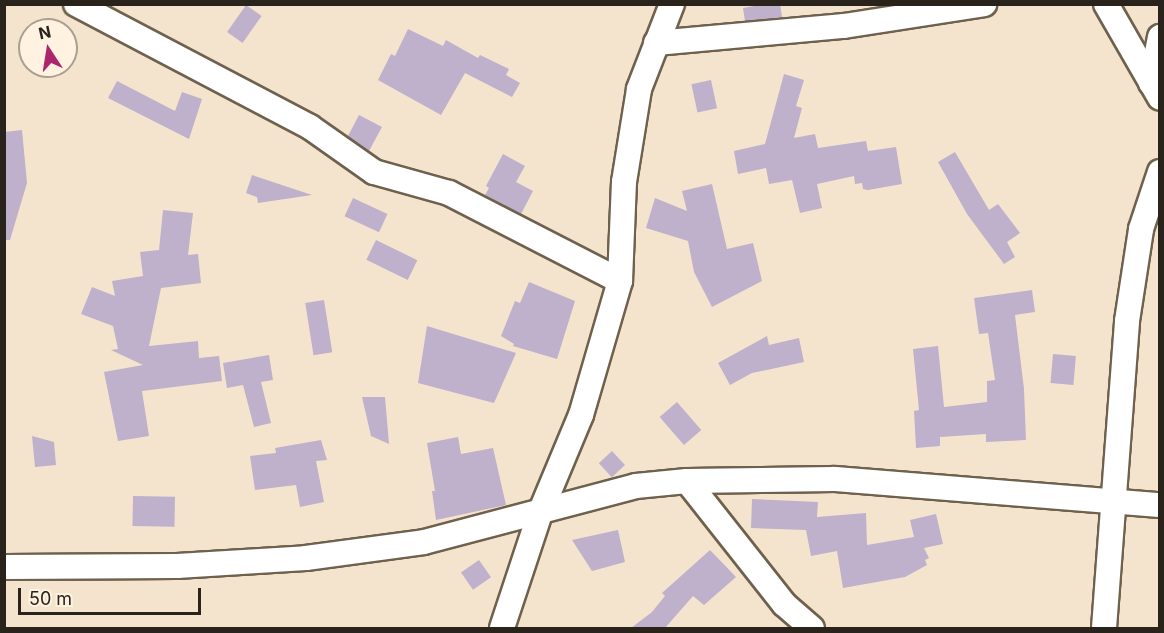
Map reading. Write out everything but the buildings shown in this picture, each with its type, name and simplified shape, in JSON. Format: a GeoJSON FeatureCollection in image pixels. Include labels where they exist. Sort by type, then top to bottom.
{"type":"FeatureCollection","features":[{"type":"Feature","properties":{"kind":"street"},"geometry":{"type":"LineString","coordinates":[[75,4],[104,10],[310,127],[374,172],[449,193],[620,281]]}},
{"type":"Feature","properties":{"kind":"street"},"geometry":{"type":"LineString","coordinates":[[656,43],[844,26],[984,4]]}},
{"type":"Feature","properties":{"kind":"street"},"geometry":{"type":"LineString","coordinates":[[1106,4],[1155,91]]}},
{"type":"Feature","properties":{"kind":"street"},"geometry":{"type":"LineString","coordinates":[[502,628],[540,513],[580,415],[620,281],[624,182],[639,89],[656,43],[663,8]]}},
{"type":"Feature","properties":{"kind":"street"},"geometry":{"type":"LineString","coordinates":[[1155,91],[1160,38]]}},
{"type":"Feature","properties":{"kind":"street"},"geometry":{"type":"LineString","coordinates":[[1104,628],[1127,321],[1142,229],[1160,172]]}},
{"type":"Feature","properties":{"kind":"street"},"geometry":{"type":"LineString","coordinates":[[4,567],[177,566],[306,558],[424,542],[636,486],[687,481],[835,479],[1160,506]]}},
{"type":"Feature","properties":{"kind":"street"},"geometry":{"type":"LineString","coordinates":[[687,481],[784,604],[812,628]]}}]}
